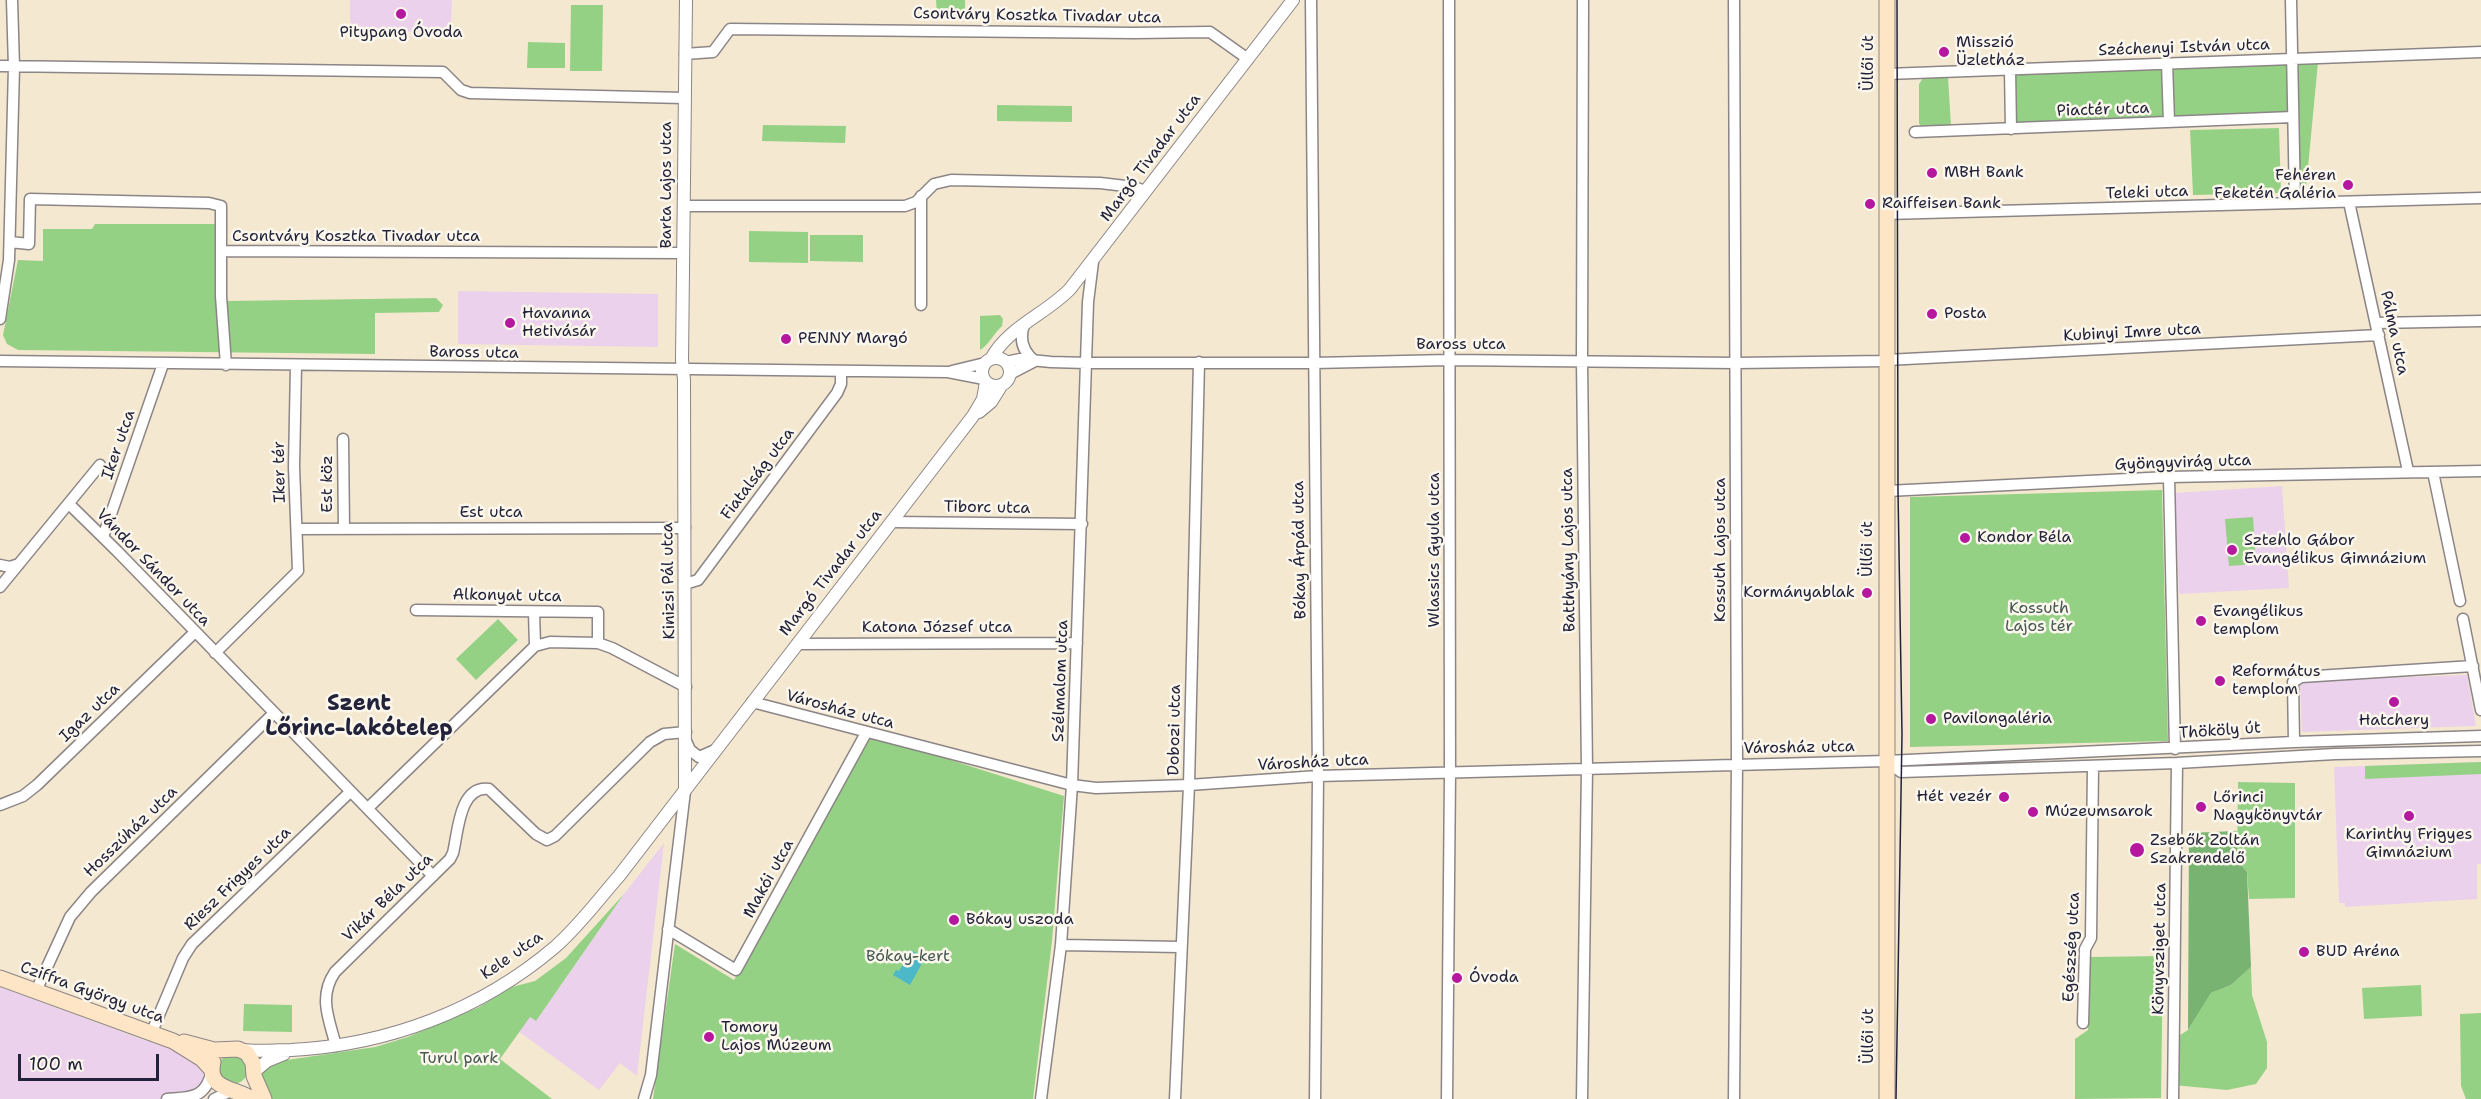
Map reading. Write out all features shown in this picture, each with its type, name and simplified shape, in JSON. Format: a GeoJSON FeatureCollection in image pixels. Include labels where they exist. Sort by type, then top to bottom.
{"type":"FeatureCollection","features":[{"type":"Feature","properties":{"kind":"main road","name":"Üllői út"},"geometry":{"type":"LineString","coordinates":[[1887,0],[1887,1099]]}},
{"type":"Feature","properties":{"kind":"main road","name":"Cziffra György utca"},"geometry":{"type":"LineString","coordinates":[[0,978],[173,1041],[202,1059],[212,1070],[214,1079],[220,1086],[252,1099]]}},
{"type":"Feature","properties":{"kind":"main road","name":"Cziffra György utca"},"geometry":{"type":"LineString","coordinates":[[173,1041],[182,1041],[213,1050],[234,1050]]}},
{"type":"Feature","properties":{"kind":"main road"},"geometry":{"type":"LineString","coordinates":[[212,1070],[215,1058],[234,1050],[251,1059],[264,1099]]}},
{"type":"Feature","properties":{"kind":"main road"},"geometry":{"type":"LineString","coordinates":[[233,1090],[245,1086],[255,1074]]}},
{"type":"Feature","properties":{"kind":"street"},"geometry":{"type":"LineString","coordinates":[[0,319],[5,260],[10,242],[6,163],[14,67],[12,0]]}},
{"type":"Feature","properties":{"kind":"street","name":"Barta Lajos utca"},"geometry":{"type":"LineString","coordinates":[[683,370],[686,0]]}},
{"type":"Feature","properties":{"kind":"street","name":"Margó Tivadar utca"},"geometry":{"type":"LineString","coordinates":[[997,361],[1024,325],[1060,299],[1093,262],[1293,0]]}},
{"type":"Feature","properties":{"kind":"street","name":"Bókay Árpád utca"},"geometry":{"type":"LineString","coordinates":[[1311,0],[1318,776],[1316,1099]]}},
{"type":"Feature","properties":{"kind":"street","name":"Wlassics Gyula utca"},"geometry":{"type":"LineString","coordinates":[[1447,1099],[1450,772],[1449,0]]}},
{"type":"Feature","properties":{"kind":"street","name":"Batthyány Lajos utca"},"geometry":{"type":"LineString","coordinates":[[1582,1099],[1587,769],[1582,362],[1583,0]]}},
{"type":"Feature","properties":{"kind":"street","name":"Kossuth Lajos utca"},"geometry":{"type":"LineString","coordinates":[[1734,0],[1737,764],[1734,1099]]}},
{"type":"Feature","properties":{"kind":"street"},"geometry":{"type":"LineString","coordinates":[[2291,0],[2295,203]]}},
{"type":"Feature","properties":{"kind":"street","name":"Csontváry Kosztka Tivadar utca"},"geometry":{"type":"LineString","coordinates":[[685,54],[712,52],[730,28],[1210,32],[1248,59]]}},
{"type":"Feature","properties":{"kind":"street","name":"Széchenyi István utca"},"geometry":{"type":"LineString","coordinates":[[1887,74],[2481,52]]}},
{"type":"Feature","properties":{"kind":"street"},"geometry":{"type":"LineString","coordinates":[[2167,63],[2169,122]]}},
{"type":"Feature","properties":{"kind":"street"},"geometry":{"type":"LineString","coordinates":[[0,66],[443,72],[461,90],[470,93],[684,98]]}},
{"type":"Feature","properties":{"kind":"street"},"geometry":{"type":"LineString","coordinates":[[2010,70],[2011,129]]}},
{"type":"Feature","properties":{"kind":"street","name":"Piactér utca"},"geometry":{"type":"LineString","coordinates":[[1915,132],[2293,117]]}},
{"type":"Feature","properties":{"kind":"street"},"geometry":{"type":"LineString","coordinates":[[684,206],[905,206],[916,202],[934,184],[951,180],[1100,183],[1134,187],[1145,191]]}},
{"type":"Feature","properties":{"kind":"street"},"geometry":{"type":"LineString","coordinates":[[921,196],[921,305]]}},
{"type":"Feature","properties":{"kind":"street","name":"Teleki utca"},"geometry":{"type":"LineString","coordinates":[[1886,214],[2481,198]]}},
{"type":"Feature","properties":{"kind":"street","name":"Csontváry Kosztka Tivadar utca"},"geometry":{"type":"LineString","coordinates":[[10,242],[28,244],[30,200],[209,203],[221,206],[222,251],[683,253]]}},
{"type":"Feature","properties":{"kind":"street","name":"Pálma utca"},"geometry":{"type":"LineString","coordinates":[[2349,202],[2408,471]]}},
{"type":"Feature","properties":{"kind":"street"},"geometry":{"type":"LineString","coordinates":[[222,251],[221,296],[226,365]]}},
{"type":"Feature","properties":{"kind":"street","name":"Szélmalom utca"},"geometry":{"type":"LineString","coordinates":[[1041,1099],[1060,945],[1072,785],[1088,302],[1093,262]]}},
{"type":"Feature","properties":{"kind":"street"},"geometry":{"type":"LineString","coordinates":[[2376,323],[2481,321]]}},
{"type":"Feature","properties":{"kind":"street"},"geometry":{"type":"LineString","coordinates":[[1024,325],[1022,343],[1025,352],[1035,361]]}},
{"type":"Feature","properties":{"kind":"street","name":"Kubinyi Imre utca"},"geometry":{"type":"LineString","coordinates":[[1886,361],[2379,335]]}},
{"type":"Feature","properties":{"kind":"street","name":"Baross utca"},"geometry":{"type":"LineString","coordinates":[[948,372],[997,361],[1020,359],[1087,363],[1314,363],[1449,360],[1736,363],[1886,361]]}},
{"type":"Feature","properties":{"kind":"street","name":"Baross utca"},"geometry":{"type":"LineString","coordinates":[[0,361],[948,372],[985,380]]}},
{"type":"Feature","properties":{"kind":"street"},"geometry":{"type":"LineString","coordinates":[[997,361],[1010,368],[1010,374],[1001,386],[990,385],[985,380],[982,370],[997,361]]}},
{"type":"Feature","properties":{"kind":"street","name":"Baross utca"},"geometry":{"type":"LineString","coordinates":[[1010,374],[1035,361]]}},
{"type":"Feature","properties":{"kind":"street","name":"Dobozi utca"},"geometry":{"type":"LineString","coordinates":[[1175,1099],[1189,785],[1199,363]]}},
{"type":"Feature","properties":{"kind":"street","name":"Iker utca"},"geometry":{"type":"LineString","coordinates":[[103,537],[163,364]]}},
{"type":"Feature","properties":{"kind":"street","name":"Iker tér"},"geometry":{"type":"LineString","coordinates":[[214,653],[295,576],[299,565],[294,467],[296,366]]}},
{"type":"Feature","properties":{"kind":"street","name":"Kinizsi Pál utca"},"geometry":{"type":"LineString","coordinates":[[683,370],[685,791]]}},
{"type":"Feature","properties":{"kind":"street","name":"Fiatalság utca"},"geometry":{"type":"LineString","coordinates":[[685,584],[698,580],[824,410],[841,384],[841,372]]}},
{"type":"Feature","properties":{"kind":"street","name":"Margó Tivadar utca"},"geometry":{"type":"LineString","coordinates":[[685,791],[973,416],[982,399],[985,380]]}},
{"type":"Feature","properties":{"kind":"street","name":"Margó Tivadar utca"},"geometry":{"type":"LineString","coordinates":[[973,416],[990,402],[1001,386]]}},
{"type":"Feature","properties":{"kind":"street","name":"Est köz"},"geometry":{"type":"LineString","coordinates":[[343,439],[344,529]]}},
{"type":"Feature","properties":{"kind":"street"},"geometry":{"type":"LineString","coordinates":[[0,587],[100,465]]}},
{"type":"Feature","properties":{"kind":"street","name":"Gyöngyvirág utca"},"geometry":{"type":"LineString","coordinates":[[1887,491],[2169,477],[2481,471]]}},
{"type":"Feature","properties":{"kind":"street"},"geometry":{"type":"LineString","coordinates":[[2433,472],[2460,602]]}},
{"type":"Feature","properties":{"kind":"street"},"geometry":{"type":"LineString","coordinates":[[2169,477],[2175,749]]}},
{"type":"Feature","properties":{"kind":"street","name":"Vándor Sándor utca"},"geometry":{"type":"LineString","coordinates":[[69,504],[433,876]]}},
{"type":"Feature","properties":{"kind":"street","name":"Tiborc utca"},"geometry":{"type":"LineString","coordinates":[[892,522],[1082,524]]}},
{"type":"Feature","properties":{"kind":"street","name":"Est utca"},"geometry":{"type":"LineString","coordinates":[[297,529],[685,528]]}},
{"type":"Feature","properties":{"kind":"street"},"geometry":{"type":"LineString","coordinates":[[0,565],[10,567],[20,564]]}},
{"type":"Feature","properties":{"kind":"street","name":"Alkonyat utca"},"geometry":{"type":"LineString","coordinates":[[416,610],[598,612],[598,643]]}},
{"type":"Feature","properties":{"kind":"street"},"geometry":{"type":"LineString","coordinates":[[534,612],[535,646]]}},
{"type":"Feature","properties":{"kind":"street"},"geometry":{"type":"LineString","coordinates":[[2463,619],[2481,710]]}},
{"type":"Feature","properties":{"kind":"street","name":"Igaz utca"},"geometry":{"type":"LineString","coordinates":[[0,805],[23,796],[37,785],[194,633]]}},
{"type":"Feature","properties":{"kind":"street"},"geometry":{"type":"LineString","coordinates":[[368,808],[535,646],[550,642],[598,643],[686,687]]}},
{"type":"Feature","properties":{"kind":"street","name":"Katona József utca"},"geometry":{"type":"LineString","coordinates":[[797,644],[1077,643]]}},
{"type":"Feature","properties":{"kind":"street"},"geometry":{"type":"LineString","coordinates":[[2294,742],[2293,682],[2301,678],[2473,666]]}},
{"type":"Feature","properties":{"kind":"street","name":"Városház utca"},"geometry":{"type":"LineString","coordinates":[[752,702],[1072,785],[1096,788],[1189,785],[1318,776],[1886,761]]}},
{"type":"Feature","properties":{"kind":"street","name":"Hosszúház utca"},"geometry":{"type":"LineString","coordinates":[[36,991],[70,917],[91,892],[273,714]]}},
{"type":"Feature","properties":{"kind":"street","name":"Makói utca"},"geometry":{"type":"LineString","coordinates":[[668,929],[736,970],[866,733]]}},
{"type":"Feature","properties":{"kind":"street","name":"Vikár Béla utca"},"geometry":{"type":"LineString","coordinates":[[336,1046],[325,997],[329,981],[334,972],[433,876],[453,853],[464,806],[476,790],[489,789],[495,793],[536,834],[547,840],[555,836],[650,742],[664,734],[686,737]]}},
{"type":"Feature","properties":{"kind":"street","name":"Thököly út"},"geometry":{"type":"LineString","coordinates":[[1886,761],[2294,742],[2481,736]]}},
{"type":"Feature","properties":{"kind":"street"},"geometry":{"type":"LineString","coordinates":[[686,737],[690,750],[699,757],[716,750]]}},
{"type":"Feature","properties":{"kind":"street","name":"Thököly út"},"geometry":{"type":"LineString","coordinates":[[1886,761],[1901,772],[2481,751]]}},
{"type":"Feature","properties":{"kind":"street"},"geometry":{"type":"LineString","coordinates":[[1962,758],[1962,770]]}},
{"type":"Feature","properties":{"kind":"street","name":"Könyvsziget utca"},"geometry":{"type":"LineString","coordinates":[[2173,1099],[2177,763]]}},
{"type":"Feature","properties":{"kind":"street","name":"Egészség utca"},"geometry":{"type":"LineString","coordinates":[[2083,1023],[2085,949],[2091,938],[2093,766]]}},
{"type":"Feature","properties":{"kind":"street"},"geometry":{"type":"LineString","coordinates":[[644,1099],[651,1075],[685,791]]}},
{"type":"Feature","properties":{"kind":"street","name":"Kele utca"},"geometry":{"type":"LineString","coordinates":[[234,1050],[258,1052],[336,1046],[394,1034],[438,1018],[497,988],[536,963],[577,925],[619,876],[685,791]]}},
{"type":"Feature","properties":{"kind":"street","name":"Riesz Frigyes utca"},"geometry":{"type":"LineString","coordinates":[[151,1034],[183,958],[192,944],[350,792]]}},
{"type":"Feature","properties":{"kind":"street"},"geometry":{"type":"LineString","coordinates":[[1060,945],[1181,947]]}},
{"type":"Feature","properties":{"kind":"street","name":"Kele utca"},"geometry":{"type":"LineString","coordinates":[[255,1074],[267,1061],[296,1049]]}},
{"type":"Feature","properties":{"kind":"street"},"geometry":{"type":"LineString","coordinates":[[166,1099],[186,1098],[202,1092],[209,1083],[212,1070]]}},
{"type":"Feature","properties":{"kind":"street"},"geometry":{"type":"LineString","coordinates":[[214,1099],[233,1090]]}},
{"type":"Feature","properties":{"kind":"shaded area","name":"Pitypang Óvoda"},"geometry":{"type":"Polygon","coordinates":[[[350,0],[452,0],[451,28],[447,32],[354,31],[350,27],[350,0]]]}},
{"type":"Feature","properties":{"kind":"shaded area"},"geometry":{"type":"Polygon","coordinates":[[[458,291],[658,294],[658,347],[458,344],[458,291]]]}},
{"type":"Feature","properties":{"kind":"shaded area","name":"Sztehlo Gábor Evangélikus Gimnázium"},"geometry":{"type":"Polygon","coordinates":[[[2282,486],[2289,588],[2179,594],[2175,493],[2282,486]]]}},
{"type":"Feature","properties":{"kind":"shaded area"},"geometry":{"type":"Polygon","coordinates":[[[2467,675],[2476,726],[2302,732],[2300,681],[2467,675]]]}},
{"type":"Feature","properties":{"kind":"shaded area","name":"Karinthy Frigyes Gimnázium"},"geometry":{"type":"Polygon","coordinates":[[[2481,762],[2481,864],[2477,864],[2477,899],[2345,907],[2345,903],[2339,903],[2334,767],[2481,762]]]}},
{"type":"Feature","properties":{"kind":"shaded area"},"geometry":{"type":"Polygon","coordinates":[[[664,843],[637,1076],[620,1063],[599,1090],[518,1031],[530,1017],[536,1021],[624,894],[664,843]]]}},
{"type":"Feature","properties":{"kind":"shaded area"},"geometry":{"type":"Polygon","coordinates":[[[0,987],[144,1040],[169,1045],[205,1070],[206,1077],[197,1089],[172,1099],[0,1099],[0,987]]]}},
{"type":"Feature","properties":{"kind":"green space"},"geometry":{"type":"Polygon","coordinates":[[[936,0],[965,0],[965,14],[937,15],[936,0]]]}},
{"type":"Feature","properties":{"kind":"green space"},"geometry":{"type":"Polygon","coordinates":[[[571,5],[603,5],[602,71],[570,71],[571,5]]]}},
{"type":"Feature","properties":{"kind":"green space"},"geometry":{"type":"Polygon","coordinates":[[[528,42],[565,43],[565,68],[527,68],[528,42]]]}},
{"type":"Feature","properties":{"kind":"green space"},"geometry":{"type":"Polygon","coordinates":[[[2318,62],[2305,199],[2300,199],[2297,113],[2020,125],[2014,120],[2013,78],[2017,75],[2318,62]]]}},
{"type":"Feature","properties":{"kind":"green space"},"geometry":{"type":"Polygon","coordinates":[[[1948,77],[1951,126],[1921,127],[1919,123],[1919,84],[1923,78],[1948,77]]]}},
{"type":"Feature","properties":{"kind":"green space"},"geometry":{"type":"Polygon","coordinates":[[[997,105],[1072,106],[1072,122],[997,121],[997,105]]]}},
{"type":"Feature","properties":{"kind":"green space"},"geometry":{"type":"Polygon","coordinates":[[[763,125],[846,126],[845,143],[762,141],[763,125]]]}},
{"type":"Feature","properties":{"kind":"green space"},"geometry":{"type":"Polygon","coordinates":[[[2279,128],[2281,193],[2193,195],[2190,130],[2279,128]]]}},
{"type":"Feature","properties":{"kind":"green space"},"geometry":{"type":"Polygon","coordinates":[[[95,224],[226,224],[227,301],[436,298],[443,305],[439,312],[375,313],[375,354],[18,350],[7,344],[3,335],[18,260],[43,261],[43,229],[92,229],[95,224]]]}},
{"type":"Feature","properties":{"kind":"green space"},"geometry":{"type":"Polygon","coordinates":[[[749,231],[808,232],[808,263],[749,262],[749,231]]]}},
{"type":"Feature","properties":{"kind":"green space"},"geometry":{"type":"Polygon","coordinates":[[[810,235],[863,235],[863,262],[810,261],[810,235]]]}},
{"type":"Feature","properties":{"kind":"green space"},"geometry":{"type":"Polygon","coordinates":[[[1000,315],[1003,319],[1002,326],[980,350],[980,316],[1000,315]]]}},
{"type":"Feature","properties":{"kind":"green space","name":"Kossuth Lajos tér"},"geometry":{"type":"Polygon","coordinates":[[[2162,490],[2168,741],[1910,747],[1910,497],[2162,490]]]}},
{"type":"Feature","properties":{"kind":"green space"},"geometry":{"type":"Polygon","coordinates":[[[2253,517],[2256,564],[2229,566],[2225,519],[2253,517]]]}},
{"type":"Feature","properties":{"kind":"green space"},"geometry":{"type":"Polygon","coordinates":[[[498,619],[518,640],[476,680],[456,659],[498,619]]]}},
{"type":"Feature","properties":{"kind":"green space","name":"Bókay-kert"},"geometry":{"type":"Polygon","coordinates":[[[872,735],[1064,796],[1052,941],[1033,1099],[653,1099],[675,944],[734,980],[872,735]]]}},
{"type":"Feature","properties":{"kind":"green space"},"geometry":{"type":"Polygon","coordinates":[[[2481,762],[2481,774],[2365,779],[2365,766],[2481,762]]]}},
{"type":"Feature","properties":{"kind":"green space"},"geometry":{"type":"Polygon","coordinates":[[[2238,782],[2295,783],[2295,898],[2249,899],[2247,872],[2237,860],[2238,782]]]}},
{"type":"Feature","properties":{"kind":"green space"},"geometry":{"type":"Polygon","coordinates":[[[2237,831],[2237,860],[2247,872],[2251,967],[2231,985],[2211,993],[2188,1030],[2189,833],[2237,831]]]}},
{"type":"Feature","properties":{"kind":"green space","name":"Turul park"},"geometry":{"type":"Polygon","coordinates":[[[624,894],[536,1021],[530,1017],[500,1059],[552,1099],[269,1099],[261,1075],[280,1061],[375,1047],[408,1037],[479,1007],[512,987],[535,981],[566,958],[624,894]]]}},
{"type":"Feature","properties":{"kind":"green space"},"geometry":{"type":"Polygon","coordinates":[[[2163,956],[2161,1098],[2075,1099],[2075,1039],[2088,1030],[2090,957],[2163,956]]]}},
{"type":"Feature","properties":{"kind":"green space"},"geometry":{"type":"Polygon","coordinates":[[[2251,967],[2252,995],[2267,1042],[2267,1068],[2256,1084],[2227,1090],[2173,1085],[2174,1039],[2188,1030],[2211,993],[2231,985],[2251,967]]]}},
{"type":"Feature","properties":{"kind":"green space"},"geometry":{"type":"Polygon","coordinates":[[[2421,985],[2422,1016],[2364,1019],[2362,988],[2421,985]]]}},
{"type":"Feature","properties":{"kind":"green space"},"geometry":{"type":"Polygon","coordinates":[[[244,1004],[292,1005],[292,1032],[243,1031],[244,1004]]]}},
{"type":"Feature","properties":{"kind":"green space"},"geometry":{"type":"Polygon","coordinates":[[[2481,1013],[2481,1099],[2466,1099],[2461,1086],[2460,1014],[2481,1013]]]}},
{"type":"Feature","properties":{"kind":"green space"},"geometry":{"type":"Polygon","coordinates":[[[233,1054],[244,1058],[248,1069],[244,1080],[233,1084],[222,1080],[218,1069],[222,1058],[233,1054]]]}},
{"type":"Feature","properties":{"kind":"water"},"geometry":{"type":"Polygon","coordinates":[[[911,950],[925,958],[910,985],[893,975],[896,970],[899,971],[911,950]]]}},
{"type":"Feature","properties":{"kind":"tram line"},"geometry":{"type":"LineString","coordinates":[[1896,1099],[1902,734],[1898,491],[1897,0]]}},
{"type":"Feature","properties":{"kind":"place","name":"Pitypang Óvoda"},"geometry":{"type":"Point","coordinates":[401,14]}},
{"type":"Feature","properties":{"kind":"place","name":"Misszió Üzletház"},"geometry":{"type":"Point","coordinates":[1944,52]}},
{"type":"Feature","properties":{"kind":"place","name":"MBH Bank"},"geometry":{"type":"Point","coordinates":[1932,173]}},
{"type":"Feature","properties":{"kind":"place","name":"Fehéren Feketén Galéria"},"geometry":{"type":"Point","coordinates":[2348,185]}},
{"type":"Feature","properties":{"kind":"place","name":"Raiffeisen Bank"},"geometry":{"type":"Point","coordinates":[1870,204]}},
{"type":"Feature","properties":{"kind":"place","name":"Posta"},"geometry":{"type":"Point","coordinates":[1932,314]}},
{"type":"Feature","properties":{"kind":"place","name":"Havanna Hetivásár"},"geometry":{"type":"Point","coordinates":[510,323]}},
{"type":"Feature","properties":{"kind":"place","name":"PENNY Margó"},"geometry":{"type":"Point","coordinates":[786,339]}},
{"type":"Feature","properties":{"kind":"place","name":"Kondor Béla"},"geometry":{"type":"Point","coordinates":[1965,538]}},
{"type":"Feature","properties":{"kind":"place","name":"Sztehlo Gábor Evangélikus Gimnázium"},"geometry":{"type":"Point","coordinates":[2232,550]}},
{"type":"Feature","properties":{"kind":"place","name":"Kormányablak"},"geometry":{"type":"Point","coordinates":[1867,593]}},
{"type":"Feature","properties":{"kind":"place","name":"Evangélikus templom"},"geometry":{"type":"Point","coordinates":[2201,621]}},
{"type":"Feature","properties":{"kind":"place","name":"Református templom"},"geometry":{"type":"Point","coordinates":[2220,681]}},
{"type":"Feature","properties":{"kind":"place","name":"Hatchery"},"geometry":{"type":"Point","coordinates":[2394,702]}},
{"type":"Feature","properties":{"kind":"place","name":"Pavilongaléria"},"geometry":{"type":"Point","coordinates":[1931,719]}},
{"type":"Feature","properties":{"kind":"place","name":"Hét vezér"},"geometry":{"type":"Point","coordinates":[2004,797]}},
{"type":"Feature","properties":{"kind":"place","name":"Lőrinci Nagykönyvtár"},"geometry":{"type":"Point","coordinates":[2201,807]}},
{"type":"Feature","properties":{"kind":"place","name":"Múzeumsarok"},"geometry":{"type":"Point","coordinates":[2033,812]}},
{"type":"Feature","properties":{"kind":"place","name":"Karinthy Frigyes Gimnázium"},"geometry":{"type":"Point","coordinates":[2409,816]}},
{"type":"Feature","properties":{"kind":"place","name":"Zsebők Zoltán Szakrendelő"},"geometry":{"type":"Point","coordinates":[2137,850]}},
{"type":"Feature","properties":{"kind":"place","name":"Bókay uszoda"},"geometry":{"type":"Point","coordinates":[954,920]}},
{"type":"Feature","properties":{"kind":"place","name":"BUD Aréna"},"geometry":{"type":"Point","coordinates":[2304,952]}},
{"type":"Feature","properties":{"kind":"place","name":"Óvoda"},"geometry":{"type":"Point","coordinates":[1457,978]}},
{"type":"Feature","properties":{"kind":"place","name":"Tomory Lajos Múzeum"},"geometry":{"type":"Point","coordinates":[709,1037]}},
{"type":"Feature","properties":{"kind":"district","name":"Szent Lőrinc-lakótelep"},"geometry":{"type":"Point","coordinates":[359,716]}}]}
